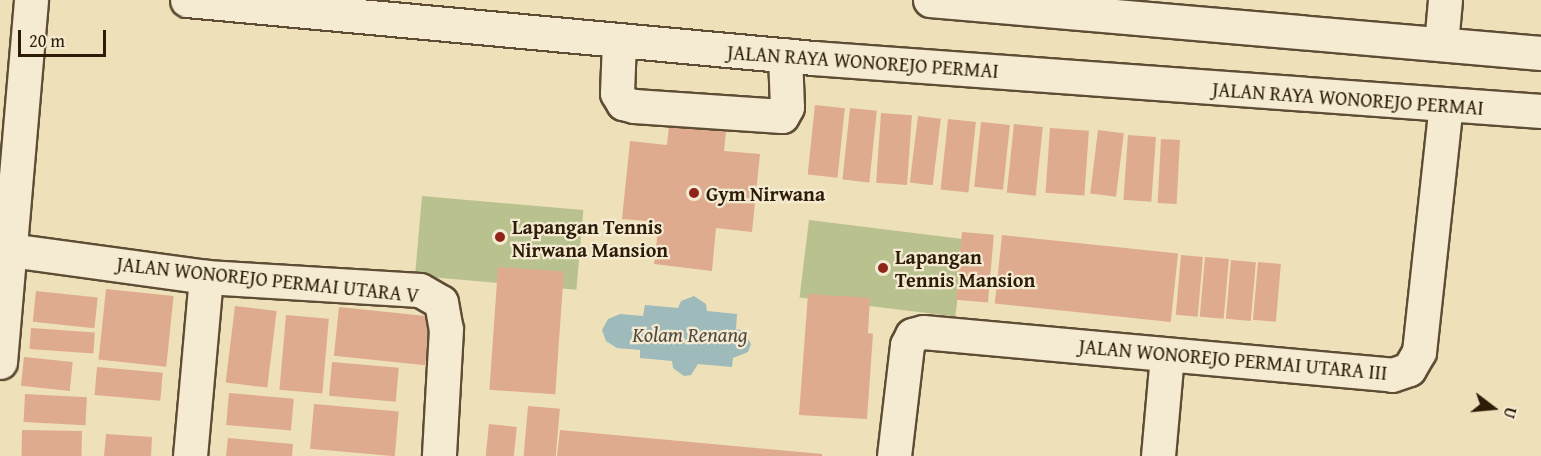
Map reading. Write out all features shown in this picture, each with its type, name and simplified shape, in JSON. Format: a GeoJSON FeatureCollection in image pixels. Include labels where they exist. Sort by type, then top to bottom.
{"type":"FeatureCollection","features":[{"type":"Feature","properties":{"kind":"street"},"geometry":{"type":"LineString","coordinates":[[0,362],[31,0]]}},
{"type":"Feature","properties":{"kind":"street","name":"JALAN RAYA WONOREJO PERMAI"},"geometry":{"type":"LineString","coordinates":[[187,0],[365,9],[619,41],[786,55],[1541,111]]}},
{"type":"Feature","properties":{"kind":"street"},"geometry":{"type":"LineString","coordinates":[[930,0],[1541,53]]}},
{"type":"Feature","properties":{"kind":"street"},"geometry":{"type":"LineString","coordinates":[[1441,44],[1445,0]]}},
{"type":"Feature","properties":{"kind":"street"},"geometry":{"type":"LineString","coordinates":[[619,41],[617,93],[623,103],[634,106],[782,116],[787,108],[786,55]]}},
{"type":"Feature","properties":{"kind":"street","name":"JALAN WONOREJO PERMAI UTARA III"},"geometry":{"type":"LineString","coordinates":[[894,456],[907,345],[912,335],[923,332],[1392,375],[1408,369],[1419,352],[1446,105]]}},
{"type":"Feature","properties":{"kind":"street","name":"JALAN WONOREJO PERMAI UTARA V"},"geometry":{"type":"LineString","coordinates":[[10,250],[206,277],[420,290],[441,302],[446,329],[439,456]]}},
{"type":"Feature","properties":{"kind":"street"},"geometry":{"type":"LineString","coordinates":[[190,456],[206,277]]}},
{"type":"Feature","properties":{"kind":"street"},"geometry":{"type":"LineString","coordinates":[[1158,456],[1167,355]]}},
{"type":"Feature","properties":{"kind":"green space","name":"Lapangan Tennis Nirwana Mansion"},"geometry":{"type":"Polygon","coordinates":[[[422,196],[583,210],[576,290],[415,276],[422,196]]]}},
{"type":"Feature","properties":{"kind":"green space","name":"Lapangan Tennis Mansion"},"geometry":{"type":"Polygon","coordinates":[[[809,220],[965,239],[955,317],[799,297],[809,220]]]}},
{"type":"Feature","properties":{"kind":"water","name":"Kolam Renang"},"geometry":{"type":"Polygon","coordinates":[[[694,296],[706,304],[707,311],[737,314],[736,329],[744,331],[751,344],[748,352],[733,358],[732,367],[698,364],[691,375],[684,376],[673,368],[672,361],[640,358],[640,350],[617,348],[606,341],[602,330],[608,319],[620,314],[643,316],[645,305],[678,308],[681,301],[694,296]]]}},
{"type":"Feature","properties":{"kind":"building"},"geometry":{"type":"Polygon","coordinates":[[[815,105],[845,108],[838,178],[808,175],[815,105]]]}},
{"type":"Feature","properties":{"kind":"building"},"geometry":{"type":"Polygon","coordinates":[[[850,108],[877,111],[869,182],[842,180],[850,108]]]}},
{"type":"Feature","properties":{"kind":"building"},"geometry":{"type":"Polygon","coordinates":[[[881,113],[912,115],[907,185],[876,183],[881,113]]]}},
{"type":"Feature","properties":{"kind":"building"},"geometry":{"type":"Polygon","coordinates":[[[670,116],[727,122],[724,151],[760,154],[752,232],[716,228],[712,271],[654,264],[659,222],[622,219],[630,141],[667,145],[670,116]]]}},
{"type":"Feature","properties":{"kind":"building"},"geometry":{"type":"Polygon","coordinates":[[[918,116],[941,119],[933,185],[910,183],[918,116]]]}},
{"type":"Feature","properties":{"kind":"building"},"geometry":{"type":"Polygon","coordinates":[[[948,119],[976,122],[968,193],[941,190],[948,119]]]}},
{"type":"Feature","properties":{"kind":"building"},"geometry":{"type":"Polygon","coordinates":[[[981,122],[1010,125],[1003,190],[974,187],[981,122]]]}},
{"type":"Feature","properties":{"kind":"building"},"geometry":{"type":"Polygon","coordinates":[[[1014,124],[1043,127],[1036,196],[1007,193],[1014,124]]]}},
{"type":"Feature","properties":{"kind":"building"},"geometry":{"type":"Polygon","coordinates":[[[1050,128],[1089,131],[1084,196],[1045,193],[1050,128]]]}},
{"type":"Feature","properties":{"kind":"building"},"geometry":{"type":"Polygon","coordinates":[[[1098,130],[1124,133],[1116,197],[1090,194],[1098,130]]]}},
{"type":"Feature","properties":{"kind":"building"},"geometry":{"type":"Polygon","coordinates":[[[1128,135],[1156,137],[1151,202],[1123,200],[1128,135]]]}},
{"type":"Feature","properties":{"kind":"building"},"geometry":{"type":"Polygon","coordinates":[[[1161,139],[1180,140],[1177,204],[1158,203],[1161,139]]]}},
{"type":"Feature","properties":{"kind":"building"},"geometry":{"type":"Polygon","coordinates":[[[962,232],[994,235],[988,303],[956,300],[962,232]]]}},
{"type":"Feature","properties":{"kind":"building"},"geometry":{"type":"Polygon","coordinates":[[[1002,235],[1178,254],[1171,322],[995,304],[1002,235]]]}},
{"type":"Feature","properties":{"kind":"building"},"geometry":{"type":"Polygon","coordinates":[[[1181,255],[1203,257],[1198,317],[1176,315],[1181,255]]]}},
{"type":"Feature","properties":{"kind":"building"},"geometry":{"type":"Polygon","coordinates":[[[1205,257],[1229,259],[1224,319],[1200,317],[1205,257]]]}},
{"type":"Feature","properties":{"kind":"building"},"geometry":{"type":"Polygon","coordinates":[[[1231,260],[1256,262],[1251,321],[1226,319],[1231,260]]]}},
{"type":"Feature","properties":{"kind":"building"},"geometry":{"type":"Polygon","coordinates":[[[1258,262],[1281,264],[1276,322],[1253,320],[1258,262]]]}},
{"type":"Feature","properties":{"kind":"building"},"geometry":{"type":"Polygon","coordinates":[[[498,267],[564,272],[555,394],[489,390],[498,267]]]}},
{"type":"Feature","properties":{"kind":"building"},"geometry":{"type":"Polygon","coordinates":[[[106,289],[174,296],[166,367],[99,360],[106,289]]]}},
{"type":"Feature","properties":{"kind":"building"},"geometry":{"type":"Polygon","coordinates":[[[36,291],[98,297],[94,328],[33,322],[36,291]]]}},
{"type":"Feature","properties":{"kind":"building"},"geometry":{"type":"Polygon","coordinates":[[[808,294],[870,298],[868,333],[873,334],[867,419],[799,415],[808,294]]]}},
{"type":"Feature","properties":{"kind":"building"},"geometry":{"type":"Polygon","coordinates":[[[235,306],[277,311],[267,388],[226,382],[235,306]]]}},
{"type":"Feature","properties":{"kind":"building"},"geometry":{"type":"Polygon","coordinates":[[[339,307],[430,317],[425,365],[334,356],[339,307]]]}},
{"type":"Feature","properties":{"kind":"building"},"geometry":{"type":"Polygon","coordinates":[[[286,315],[329,319],[322,393],[279,390],[286,315]]]}},
{"type":"Feature","properties":{"kind":"building"},"geometry":{"type":"Polygon","coordinates":[[[31,328],[95,332],[93,353],[30,349],[31,328]]]}},
{"type":"Feature","properties":{"kind":"building"},"geometry":{"type":"Polygon","coordinates":[[[24,357],[73,362],[70,391],[21,386],[24,357]]]}},
{"type":"Feature","properties":{"kind":"building"},"geometry":{"type":"Polygon","coordinates":[[[332,362],[399,368],[396,402],[329,396],[332,362]]]}},
{"type":"Feature","properties":{"kind":"building"},"geometry":{"type":"Polygon","coordinates":[[[97,367],[163,373],[160,401],[95,395],[97,367]]]}},
{"type":"Feature","properties":{"kind":"building"},"geometry":{"type":"Polygon","coordinates":[[[229,393],[294,399],[291,431],[226,425],[229,393]]]}},
{"type":"Feature","properties":{"kind":"building"},"geometry":{"type":"Polygon","coordinates":[[[25,394],[87,397],[85,425],[24,422],[25,394]]]}},
{"type":"Feature","properties":{"kind":"building"},"geometry":{"type":"Polygon","coordinates":[[[314,404],[399,411],[395,456],[310,449],[314,404]]]}},
{"type":"Feature","properties":{"kind":"building"},"geometry":{"type":"Polygon","coordinates":[[[528,406],[560,409],[556,456],[524,456],[528,406]]]}},
{"type":"Feature","properties":{"kind":"building"},"geometry":{"type":"Polygon","coordinates":[[[489,424],[517,427],[514,456],[486,456],[489,424]]]}},
{"type":"Feature","properties":{"kind":"building"},"geometry":{"type":"Polygon","coordinates":[[[22,430],[82,431],[82,456],[22,456],[22,430]]]}},
{"type":"Feature","properties":{"kind":"building"},"geometry":{"type":"Polygon","coordinates":[[[560,430],[822,454],[822,456],[557,456],[560,430]]]}},
{"type":"Feature","properties":{"kind":"building"},"geometry":{"type":"Polygon","coordinates":[[[106,434],[152,437],[151,456],[104,456],[106,434]]]}},
{"type":"Feature","properties":{"kind":"building"},"geometry":{"type":"Polygon","coordinates":[[[228,438],[293,444],[292,456],[226,456],[228,438]]]}},
{"type":"Feature","properties":{"kind":"place","name":"Gym Nirwana"},"geometry":{"type":"Point","coordinates":[694,193]}},
{"type":"Feature","properties":{"kind":"place","name":"Lapangan Tennis Nirwana Mansion"},"geometry":{"type":"Point","coordinates":[500,237]}},
{"type":"Feature","properties":{"kind":"place","name":"Lapangan Tennis Mansion"},"geometry":{"type":"Point","coordinates":[883,268]}}]}
